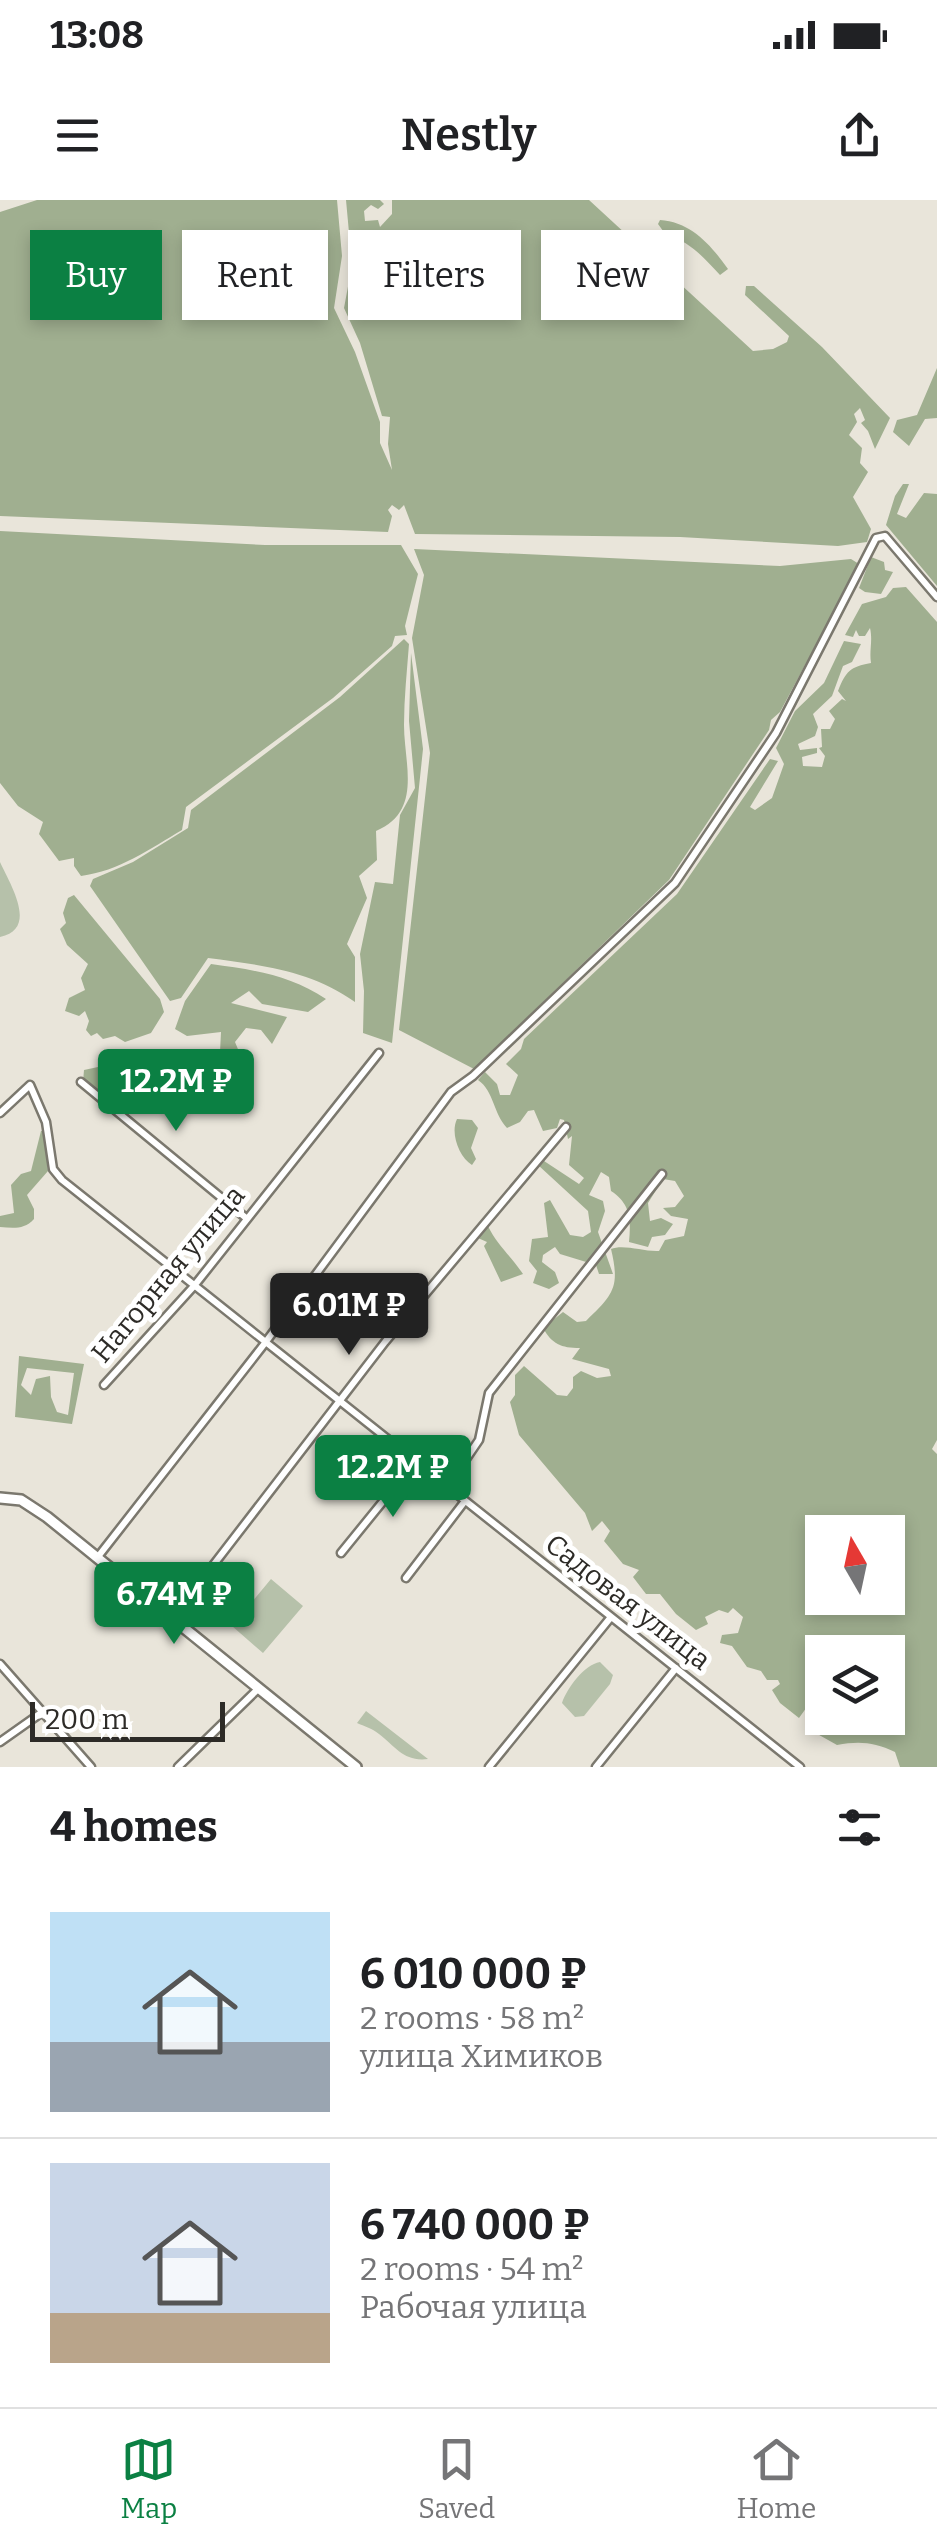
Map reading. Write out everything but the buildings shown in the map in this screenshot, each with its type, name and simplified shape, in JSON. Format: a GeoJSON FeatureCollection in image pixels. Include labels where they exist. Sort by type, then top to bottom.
{"type":"FeatureCollection","features":[{"type":"Feature","properties":{"kind":"main road"},"geometry":{"type":"LineString","coordinates":[[0,1498],[21,1500],[47,1517],[356,1767]]}},
{"type":"Feature","properties":{"kind":"street"},"geometry":{"type":"LineString","coordinates":[[96,1558],[265,1343],[451,1092],[474,1076],[675,883],[776,733],[876,538],[885,536],[937,597]]}},
{"type":"Feature","properties":{"kind":"street","name":"Нагорная улица"},"geometry":{"type":"LineString","coordinates":[[104,1385],[194,1286],[379,1053]]}},
{"type":"Feature","properties":{"kind":"street"},"geometry":{"type":"LineString","coordinates":[[80,1082],[246,1218]]}},
{"type":"Feature","properties":{"kind":"street","name":"Садовая улица"},"geometry":{"type":"LineString","coordinates":[[0,1113],[30,1085],[46,1122],[52,1168],[62,1180],[800,1767]]}},
{"type":"Feature","properties":{"kind":"street"},"geometry":{"type":"LineString","coordinates":[[171,1620],[451,1260],[566,1127]]}},
{"type":"Feature","properties":{"kind":"street"},"geometry":{"type":"LineString","coordinates":[[447,1487],[480,1440],[489,1393],[662,1174]]}},
{"type":"Feature","properties":{"kind":"street"},"geometry":{"type":"LineString","coordinates":[[341,1553],[415,1462]]}},
{"type":"Feature","properties":{"kind":"street"},"geometry":{"type":"LineString","coordinates":[[406,1578],[465,1501]]}},
{"type":"Feature","properties":{"kind":"street"},"geometry":{"type":"LineString","coordinates":[[489,1767],[611,1617]]}},
{"type":"Feature","properties":{"kind":"street"},"geometry":{"type":"LineString","coordinates":[[0,1664],[91,1767]]}},
{"type":"Feature","properties":{"kind":"street"},"geometry":{"type":"LineString","coordinates":[[596,1767],[676,1668]]}},
{"type":"Feature","properties":{"kind":"street"},"geometry":{"type":"LineString","coordinates":[[178,1767],[258,1689]]}},
{"type":"Feature","properties":{"kind":"street"},"geometry":{"type":"LineString","coordinates":[[0,1742],[41,1713]]}},
{"type":"Feature","properties":{"kind":"green space"},"geometry":{"type":"Polygon","coordinates":[[[37,200],[337,200],[342,256],[334,308],[355,352],[380,422],[380,443],[392,470],[388,444],[390,417],[382,416],[349,320],[521,320],[521,230],[349,230],[346,200],[380,200],[384,204],[378,209],[371,205],[364,211],[365,221],[378,220],[380,227],[392,214],[392,200],[589,200],[622,230],[541,230],[541,320],[684,320],[684,287],[753,351],[773,349],[787,342],[789,336],[745,295],[746,286],[754,286],[822,347],[890,418],[875,449],[861,423],[865,420],[860,408],[854,414],[857,422],[849,435],[862,448],[860,463],[868,472],[853,497],[871,529],[867,542],[838,546],[680,537],[415,534],[404,505],[399,510],[392,505],[388,510],[392,516],[388,532],[0,516],[0,212],[37,200]]]}},
{"type":"Feature","properties":{"kind":"green space"},"geometry":{"type":"Polygon","coordinates":[[[660,220],[671,222],[691,230],[728,269],[720,275],[684,243],[684,230],[662,230],[660,220]]]}},
{"type":"Feature","properties":{"kind":"green space"},"geometry":{"type":"Polygon","coordinates":[[[937,368],[937,418],[925,419],[909,446],[893,432],[897,420],[917,415],[937,368]]]}},
{"type":"Feature","properties":{"kind":"green space"},"geometry":{"type":"Polygon","coordinates":[[[903,484],[909,484],[897,514],[906,518],[924,493],[937,494],[937,586],[886,525],[903,484]]]}},
{"type":"Feature","properties":{"kind":"green space"},"geometry":{"type":"Polygon","coordinates":[[[0,531],[265,545],[401,545],[418,574],[405,626],[407,635],[395,636],[392,646],[333,698],[186,807],[182,830],[121,864],[81,876],[74,858],[59,861],[39,834],[43,822],[18,806],[0,783],[0,531]]]}},
{"type":"Feature","properties":{"kind":"green space"},"geometry":{"type":"Polygon","coordinates":[[[414,549],[780,566],[851,559],[859,564],[780,712],[771,720],[769,730],[669,880],[474,1069],[399,1030],[430,753],[412,638],[424,575],[414,549]]]}},
{"type":"Feature","properties":{"kind":"green space"},"geometry":{"type":"Polygon","coordinates":[[[871,557],[884,562],[885,570],[893,572],[881,594],[859,588],[871,557]]]}},
{"type":"Feature","properties":{"kind":"green space"},"geometry":{"type":"Polygon","coordinates":[[[906,587],[937,622],[937,1440],[932,1449],[937,1454],[937,1767],[900,1767],[895,1752],[866,1743],[837,1745],[819,1735],[905,1735],[905,1635],[805,1635],[805,1710],[799,1718],[780,1703],[772,1690],[780,1684],[778,1680],[767,1680],[761,1671],[747,1667],[732,1646],[720,1643],[722,1635],[738,1633],[743,1617],[733,1608],[728,1613],[719,1610],[705,1617],[708,1624],[696,1630],[660,1594],[646,1594],[633,1577],[639,1570],[623,1564],[604,1541],[610,1531],[602,1521],[592,1531],[585,1513],[519,1435],[510,1402],[515,1395],[515,1375],[524,1366],[557,1395],[567,1396],[573,1388],[573,1377],[581,1371],[597,1378],[611,1376],[609,1369],[572,1359],[580,1348],[558,1344],[543,1328],[563,1312],[577,1322],[586,1321],[603,1304],[614,1281],[611,1249],[659,1251],[665,1240],[684,1236],[688,1219],[671,1216],[663,1208],[675,1207],[684,1196],[675,1181],[663,1179],[648,1203],[650,1221],[661,1218],[673,1224],[665,1235],[652,1237],[648,1247],[629,1242],[626,1207],[611,1191],[609,1177],[601,1172],[589,1195],[603,1201],[605,1211],[598,1232],[613,1274],[599,1274],[596,1265],[560,1254],[555,1247],[543,1255],[542,1262],[555,1272],[559,1283],[549,1289],[533,1283],[537,1271],[529,1261],[532,1239],[548,1237],[544,1203],[550,1200],[570,1235],[583,1237],[591,1232],[588,1211],[538,1165],[541,1159],[579,1184],[584,1178],[569,1165],[572,1136],[568,1139],[564,1120],[560,1119],[557,1128],[543,1131],[534,1110],[507,1128],[478,1080],[485,1072],[497,1084],[500,1095],[510,1095],[518,1075],[506,1064],[521,1049],[524,1039],[677,894],[770,759],[778,761],[750,807],[755,810],[772,798],[784,764],[776,748],[795,711],[824,683],[844,641],[861,644],[852,662],[843,666],[832,696],[813,714],[818,727],[815,736],[798,744],[800,750],[817,748],[817,753],[802,757],[803,766],[822,767],[825,756],[819,748],[821,729],[830,729],[835,719],[829,711],[842,699],[846,701],[838,691],[841,684],[850,671],[871,663],[870,628],[865,636],[859,636],[856,630],[853,637],[845,635],[862,604],[886,597],[893,588],[906,587]]]}},
{"type":"Feature","properties":{"kind":"green space"},"geometry":{"type":"Polygon","coordinates":[[[404,639],[409,644],[404,725],[408,785],[400,811],[376,831],[377,860],[359,876],[367,898],[347,944],[355,957],[355,1002],[303,976],[208,958],[181,998],[170,1001],[90,886],[93,879],[133,862],[188,828],[191,810],[340,697],[404,639]]]}},
{"type":"Feature","properties":{"kind":"green space"},"geometry":{"type":"Polygon","coordinates":[[[411,653],[423,749],[392,1043],[363,1033],[360,954],[375,882],[393,884],[400,815],[415,788],[409,721],[411,653]]]}},
{"type":"Feature","properties":{"kind":"green space"},"geometry":{"type":"Polygon","coordinates":[[[0,862],[15,893],[20,916],[12,932],[0,937],[0,862]]]}},
{"type":"Feature","properties":{"kind":"green space"},"geometry":{"type":"Polygon","coordinates":[[[74,895],[160,999],[164,1012],[151,1033],[125,1042],[115,1036],[91,1036],[86,1030],[89,1021],[85,1011],[79,1016],[65,1011],[69,998],[85,990],[81,978],[88,964],[67,945],[60,929],[66,923],[63,913],[68,898],[74,895]]]}},
{"type":"Feature","properties":{"kind":"green space"},"geometry":{"type":"Polygon","coordinates":[[[211,964],[285,979],[326,999],[308,1012],[262,1004],[249,991],[231,1003],[287,1017],[272,1044],[261,1030],[246,1028],[235,1042],[240,1054],[233,1058],[220,1052],[221,1032],[187,1036],[175,1029],[185,1001],[211,964]]]}},
{"type":"Feature","properties":{"kind":"green space"},"geometry":{"type":"Polygon","coordinates":[[[168,1052],[176,1060],[170,1068],[110,1083],[103,1097],[83,1082],[84,1070],[168,1052]]]}},
{"type":"Feature","properties":{"kind":"green space"},"geometry":{"type":"Polygon","coordinates":[[[457,1119],[472,1120],[478,1128],[471,1148],[476,1159],[472,1165],[457,1144],[457,1119]]]}},
{"type":"Feature","properties":{"kind":"green space"},"geometry":{"type":"Polygon","coordinates":[[[41,1131],[48,1171],[27,1195],[34,1219],[22,1227],[0,1227],[0,1216],[14,1213],[11,1185],[21,1174],[31,1171],[41,1131]]]}},
{"type":"Feature","properties":{"kind":"green space"},"geometry":{"type":"Polygon","coordinates":[[[488,1226],[523,1274],[501,1282],[484,1246],[487,1242],[478,1238],[478,1227],[488,1226]]]}},
{"type":"Feature","properties":{"kind":"green space"},"geometry":{"type":"Polygon","coordinates":[[[19,1356],[84,1364],[72,1424],[15,1417],[19,1356]],[[27,1368],[21,1385],[31,1395],[36,1379],[50,1376],[51,1397],[57,1412],[68,1415],[74,1373],[27,1368]]]}},
{"type":"Feature","properties":{"kind":"green space"},"geometry":{"type":"Polygon","coordinates":[[[271,1579],[303,1606],[263,1653],[232,1626],[271,1579]]]}},
{"type":"Feature","properties":{"kind":"green space"},"geometry":{"type":"Polygon","coordinates":[[[600,1662],[613,1675],[610,1684],[584,1716],[575,1717],[562,1703],[564,1697],[582,1672],[600,1662]]]}},
{"type":"Feature","properties":{"kind":"green space"},"geometry":{"type":"Polygon","coordinates":[[[366,1711],[428,1759],[406,1756],[377,1732],[357,1723],[366,1711]]]}}]}
